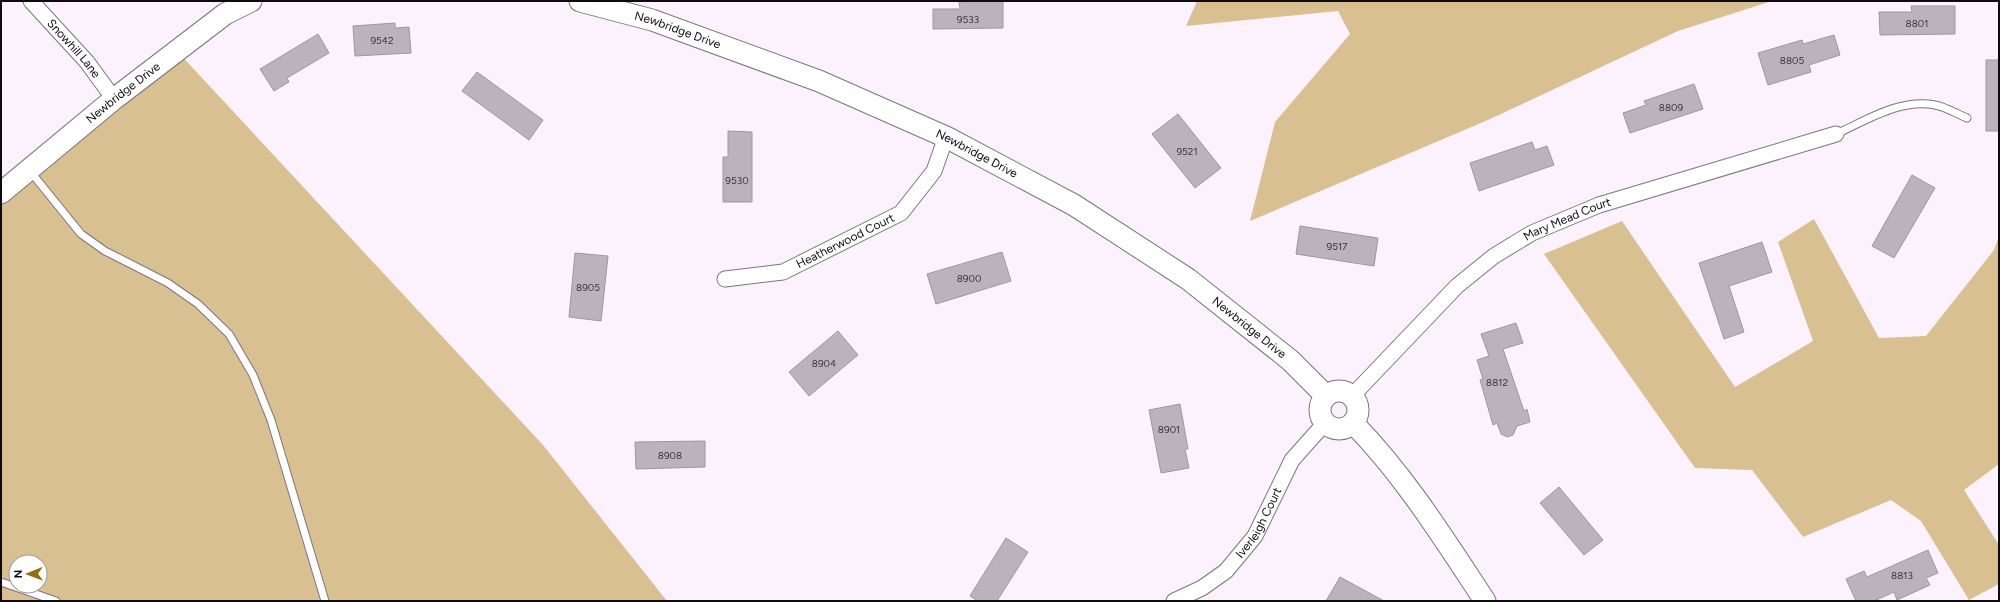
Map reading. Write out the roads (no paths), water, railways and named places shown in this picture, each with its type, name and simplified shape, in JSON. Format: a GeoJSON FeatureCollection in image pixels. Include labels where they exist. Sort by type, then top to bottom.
{"type":"FeatureCollection","features":[{"type":"Feature","properties":{"kind":"street","name":"Snowhill Lane"},"geometry":{"type":"LineString","coordinates":[[31,1],[87,62],[114,99]]}},
{"type":"Feature","properties":{"kind":"street","name":"Newbridge Drive"},"geometry":{"type":"LineString","coordinates":[[1,193],[114,99],[225,14],[251,1]]}},
{"type":"Feature","properties":{"kind":"street","name":"Newbridge Drive"},"geometry":{"type":"LineString","coordinates":[[580,1],[652,20],[819,81],[946,137],[1074,206],[1188,279],[1290,360],[1326,396]]}},
{"type":"Feature","properties":{"kind":"street","name":"Mary Mead Court"},"geometry":{"type":"LineString","coordinates":[[1352,396],[1457,286],[1494,256],[1532,233],[1599,205],[1836,134]]}},
{"type":"Feature","properties":{"kind":"street","name":"Heatherwood Court"},"geometry":{"type":"LineString","coordinates":[[725,279],[783,272],[901,213],[934,171],[946,137]]}},
{"type":"Feature","properties":{"kind":"street"},"geometry":{"type":"LineString","coordinates":[[1336,391],[1347,393],[1352,396],[1355,400],[1358,412],[1353,423],[1336,429],[1325,424],[1320,412],[1320,406],[1326,396],[1336,391]]}},
{"type":"Feature","properties":{"kind":"street"},"geometry":{"type":"LineString","coordinates":[[1353,423],[1379,449],[1417,498],[1485,601]]}},
{"type":"Feature","properties":{"kind":"street","name":"Iverleigh Court"},"geometry":{"type":"LineString","coordinates":[[1174,601],[1202,588],[1226,571],[1255,536],[1292,460],[1325,424]]}},
{"type":"Feature","properties":{"kind":"lane"},"geometry":{"type":"LineString","coordinates":[[1836,134],[1907,104],[1919,103],[1936,105],[1967,118]]}},
{"type":"Feature","properties":{"kind":"lane"},"geometry":{"type":"LineString","coordinates":[[29,169],[81,234],[105,251],[168,283],[198,304],[229,334],[254,375],[271,420],[325,601]]}},
{"type":"Feature","properties":{"kind":"lane"},"geometry":{"type":"LineString","coordinates":[[1,582],[56,601]]}}]}
